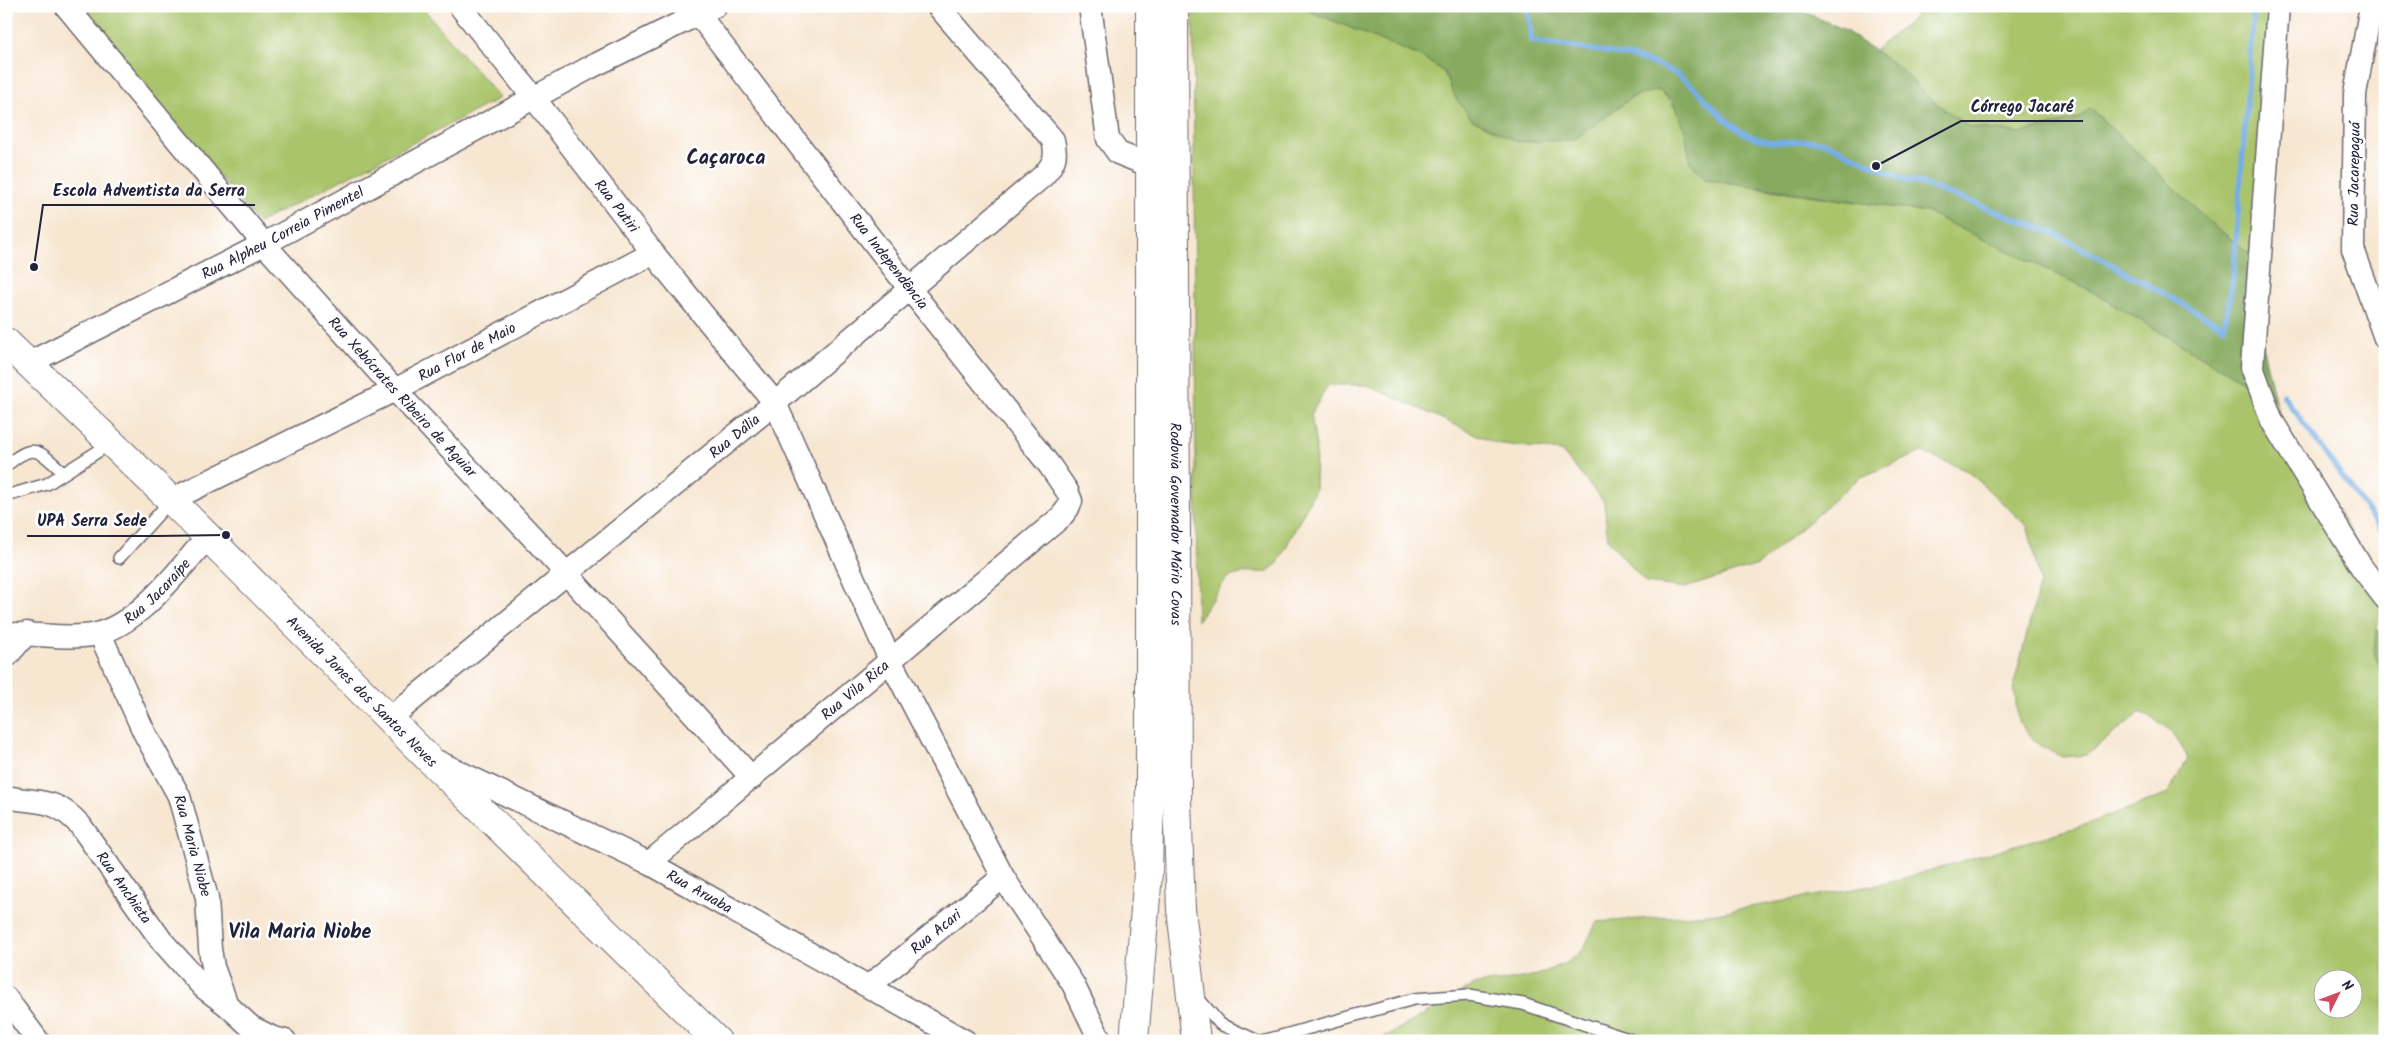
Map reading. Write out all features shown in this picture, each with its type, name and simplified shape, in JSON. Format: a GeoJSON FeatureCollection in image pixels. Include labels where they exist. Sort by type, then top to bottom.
{"type":"FeatureCollection","features":[{"type":"Feature","properties":{"kind":"main road","name":"Rodovia Governador Mário Covas"},"geometry":{"type":"LineString","coordinates":[[1134,1041],[1148,873],[1150,817],[1150,6]]}},
{"type":"Feature","properties":{"kind":"main road","name":"Rodovia Governador Mário Covas"},"geometry":{"type":"LineString","coordinates":[[1174,6],[1177,801],[1181,908],[1196,1041]]}},
{"type":"Feature","properties":{"kind":"main road","name":"Avenida Jones dos Santos Neves"},"geometry":{"type":"LineString","coordinates":[[6,342],[171,500],[428,758],[717,1041]]}},
{"type":"Feature","properties":{"kind":"street","name":"Rua Xebócrates Ribeiro de Aguiar"},"geometry":{"type":"LineString","coordinates":[[66,6],[264,244],[395,390],[567,574],[752,778]]}},
{"type":"Feature","properties":{"kind":"street","name":"Rua Putiri"},"geometry":{"type":"LineString","coordinates":[[460,6],[534,98],[653,253],[775,403],[891,662],[1003,877],[1073,984],[1098,1036]]}},
{"type":"Feature","properties":{"kind":"street","name":"Rua Dália"},"geometry":{"type":"LineString","coordinates":[[390,718],[775,403],[1044,175],[1054,164],[1057,154],[1053,140],[938,6]]}},
{"type":"Feature","properties":{"kind":"street"},"geometry":{"type":"LineString","coordinates":[[1090,6],[1108,139],[1118,152],[1151,166]]}},
{"type":"Feature","properties":{"kind":"street"},"geometry":{"type":"LineString","coordinates":[[2278,6],[2252,368],[2272,421],[2362,568],[2385,598]]}},
{"type":"Feature","properties":{"kind":"street","name":"Rua Jacarepaguá"},"geometry":{"type":"LineString","coordinates":[[2371,6],[2356,94],[2353,249],[2385,338]]}},
{"type":"Feature","properties":{"kind":"street","name":"Rua Alpheu Correia Pimentel"},"geometry":{"type":"LineString","coordinates":[[29,364],[264,244],[702,9]]}},
{"type":"Feature","properties":{"kind":"street","name":"Rua Independência"},"geometry":{"type":"LineString","coordinates":[[702,9],[909,288],[1063,484],[1071,501],[1060,517]]}},
{"type":"Feature","properties":{"kind":"street","name":"Rua Flor de Maio"},"geometry":{"type":"LineString","coordinates":[[171,500],[395,390],[653,253]]}},
{"type":"Feature","properties":{"kind":"street","name":"Rua Vila Rica"},"geometry":{"type":"LineString","coordinates":[[650,863],[891,662],[1060,517]]}},
{"type":"Feature","properties":{"kind":"street","name":"Rua Jacaraípe"},"geometry":{"type":"LineString","coordinates":[[100,634],[134,616],[207,538]]}},
{"type":"Feature","properties":{"kind":"street"},"geometry":{"type":"LineString","coordinates":[[6,657],[17,633],[83,636],[100,634]]}},
{"type":"Feature","properties":{"kind":"street","name":"Rua Maria Niobe"},"geometry":{"type":"LineString","coordinates":[[100,634],[144,732],[179,796],[207,898],[210,950],[213,967],[228,1005],[251,1027],[273,1038],[285,1041]]}},
{"type":"Feature","properties":{"kind":"street","name":"Rua Aruaba"},"geometry":{"type":"LineString","coordinates":[[428,758],[650,863],[965,1041]]}},
{"type":"Feature","properties":{"kind":"street","name":"Rua Anchieta"},"geometry":{"type":"LineString","coordinates":[[6,797],[53,804],[67,811],[80,825],[161,940],[203,987],[228,1005]]}},
{"type":"Feature","properties":{"kind":"street","name":"Rua Acari"},"geometry":{"type":"LineString","coordinates":[[868,986],[1003,877]]}},
{"type":"Feature","properties":{"kind":"street"},"geometry":{"type":"LineString","coordinates":[[6,998],[38,1041]]}},
{"type":"Feature","properties":{"kind":"lane"},"geometry":{"type":"LineString","coordinates":[[6,496],[47,484],[111,442]]}},
{"type":"Feature","properties":{"kind":"lane"},"geometry":{"type":"LineString","coordinates":[[6,466],[21,453],[32,450],[43,454],[64,473]]}},
{"type":"Feature","properties":{"kind":"lane"},"geometry":{"type":"LineString","coordinates":[[119,558],[171,500]]}},
{"type":"Feature","properties":{"kind":"lane"},"geometry":{"type":"LineString","coordinates":[[1188,981],[1203,1005],[1220,1024],[1258,1041]]}},
{"type":"Feature","properties":{"kind":"lane"},"geometry":{"type":"LineString","coordinates":[[1262,1041],[1414,998],[1469,994],[1523,1004],[1634,1041]]}},
{"type":"Feature","properties":{"kind":"green space"},"geometry":{"type":"Polygon","coordinates":[[[78,6],[421,6],[500,98],[258,223],[78,6]]]}},
{"type":"Feature","properties":{"kind":"green space"},"geometry":{"type":"Polygon","coordinates":[[[1193,6],[1297,6],[1422,57],[1444,72],[1456,99],[1574,140],[1632,97],[1658,90],[1673,105],[1682,122],[1690,162],[1751,187],[1926,212],[2084,287],[2275,400],[2281,425],[2384,583],[2374,650],[2385,679],[2385,1041],[1378,1041],[1476,984],[1537,975],[1568,962],[1583,949],[1597,922],[1710,914],[1887,883],[2087,824],[2168,794],[2188,758],[2169,730],[2148,716],[2139,713],[2087,755],[2062,757],[2039,745],[2018,722],[2014,684],[2040,582],[2028,527],[1968,471],[1922,452],[1859,478],[1758,565],[1685,588],[1646,583],[1608,540],[1604,502],[1561,451],[1495,443],[1367,385],[1328,385],[1311,414],[1316,447],[1315,490],[1278,563],[1267,572],[1243,573],[1227,578],[1197,621],[1193,6]]]}},
{"type":"Feature","properties":{"kind":"green space"},"geometry":{"type":"Polygon","coordinates":[[[1297,6],[1791,6],[1843,29],[1901,69],[1929,98],[1969,127],[2021,133],[2080,118],[2090,108],[2211,223],[2261,263],[2263,349],[2275,400],[2084,287],[1926,212],[1705,179],[1690,162],[1685,129],[1672,100],[1658,90],[1632,97],[1574,140],[1518,142],[1472,119],[1456,99],[1444,72],[1422,57],[1297,6]]]}},
{"type":"Feature","properties":{"kind":"green space"},"geometry":{"type":"Polygon","coordinates":[[[1912,6],[2271,6],[2261,263],[2211,223],[2090,108],[2080,118],[2021,133],[1969,127],[1929,98],[1901,69],[1874,51],[1915,17],[1912,6]]]}},
{"type":"Feature","properties":{"kind":"green space"},"geometry":{"type":"Polygon","coordinates":[[[2377,630],[2385,634],[2385,679],[2374,651],[2377,630]]]}},
{"type":"Feature","properties":{"kind":"waterway"},"geometry":{"type":"LineString","coordinates":[[1527,6],[1532,41],[1623,55],[1658,65],[1684,79],[1731,124],[1753,137],[1772,142],[1824,142],[1905,180],[1923,184],[2054,233],[2224,327],[2233,279],[2254,6]]}},
{"type":"Feature","properties":{"kind":"waterway"},"geometry":{"type":"LineString","coordinates":[[2283,395],[2385,535]]}},
{"type":"Feature","properties":{"kind":"place","name":"Córrego Jacaré"},"geometry":{"type":"Point","coordinates":[1876,166]}},
{"type":"Feature","properties":{"kind":"place","name":"Escola Adventista da Serra"},"geometry":{"type":"Point","coordinates":[34,267]}},
{"type":"Feature","properties":{"kind":"place","name":"UPA Serra Sede"},"geometry":{"type":"Point","coordinates":[226,535]}},
{"type":"Feature","properties":{"kind":"district","name":"Caçaroca"},"geometry":{"type":"Point","coordinates":[726,157]}},
{"type":"Feature","properties":{"kind":"district","name":"Vila Maria Niobe"},"geometry":{"type":"Point","coordinates":[300,931]}}]}
